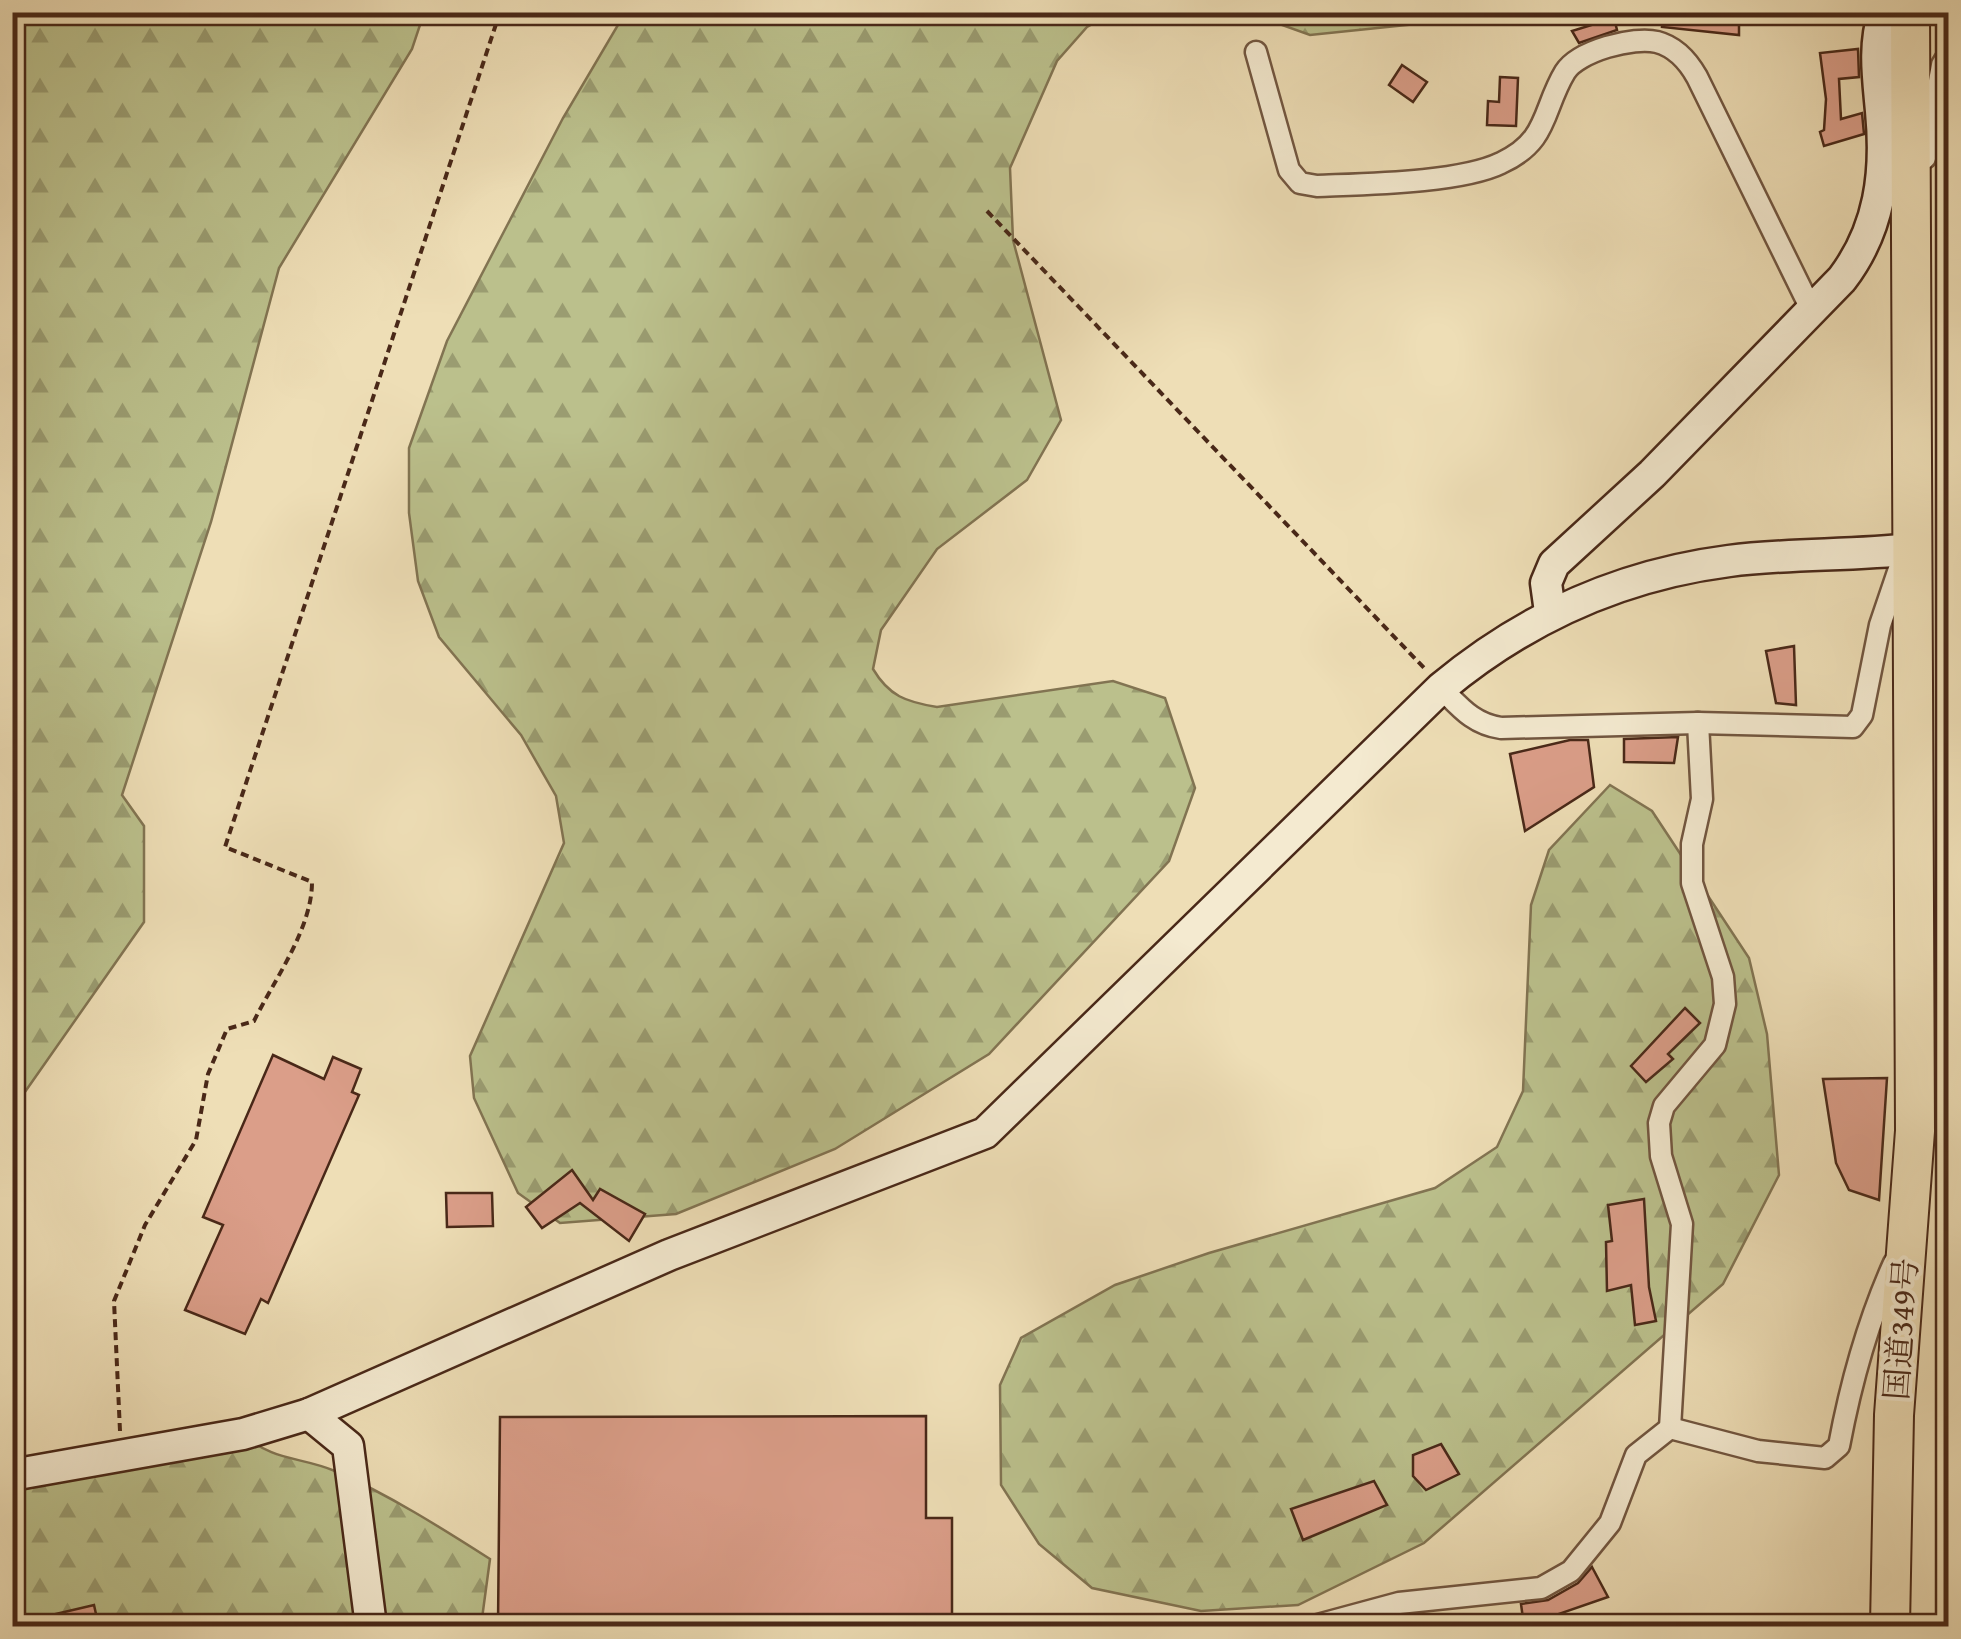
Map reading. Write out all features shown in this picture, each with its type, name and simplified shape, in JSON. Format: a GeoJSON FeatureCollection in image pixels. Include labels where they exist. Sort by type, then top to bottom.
{"type":"FeatureCollection","features":[{"type":"Feature","properties":{"kind":"highway","name":"国道349号"},"geometry":{"type":"LineString","coordinates":[[1885,17],[1910,85],[1908,550],[1916,1130],[1894,1416],[1890,1626]]}},
{"type":"Feature","properties":{"kind":"street"},"geometry":{"type":"LineString","coordinates":[[1550,612],[1546,583],[1554,564],[1652,474],[1812,311],[1861,254],[1880,202],[1883,128],[1875,52],[1885,17]]}},
{"type":"Feature","properties":{"kind":"street"},"geometry":{"type":"LineString","coordinates":[[1910,178],[1918,174],[1925,156],[1948,40]]}},
{"type":"Feature","properties":{"kind":"street"},"geometry":{"type":"LineString","coordinates":[[1256,52],[1289,170],[1300,184],[1317,186],[1438,176],[1500,164],[1536,139],[1566,69],[1599,50],[1656,41],[1677,52],[1697,77],[1812,311]]}},
{"type":"Feature","properties":{"kind":"street"},"geometry":{"type":"LineString","coordinates":[[12,1475],[244,1434],[308,1414],[669,1255],[985,1133],[1440,688],[1487,649],[1550,612],[1592,594],[1688,567],[1908,550],[1880,624],[1860,721],[1845,729],[1698,723],[1482,725],[1440,688]]}},
{"type":"Feature","properties":{"kind":"street"},"geometry":{"type":"LineString","coordinates":[[1314,1626],[1399,1603],[1541,1588],[1559,1582],[1610,1523],[1636,1455],[1670,1428],[1682,1224],[1660,1156],[1659,1123],[1664,1106],[1715,1044],[1725,1004],[1723,977],[1697,904],[1690,864],[1702,799],[1698,723]]}},
{"type":"Feature","properties":{"kind":"street"},"geometry":{"type":"LineString","coordinates":[[1670,1428],[1758,1451],[1826,1458],[1832,1454],[1838,1446],[1852,1376],[1874,1309],[1894,1262],[1906,1254]]}},
{"type":"Feature","properties":{"kind":"street"},"geometry":{"type":"LineString","coordinates":[[308,1414],[348,1446],[371,1626]]}},
{"type":"Feature","properties":{"kind":"path"},"geometry":{"type":"LineString","coordinates":[[120,1458],[114,1301],[145,1225],[196,1140],[208,1074],[227,1029],[254,1020],[306,918],[312,894],[312,882],[225,848],[500,12]]}},
{"type":"Feature","properties":{"kind":"path"},"geometry":{"type":"LineString","coordinates":[[987,211],[1406,646],[1440,688]]}},
{"type":"Feature","properties":{"kind":"green space"},"geometry":{"type":"Polygon","coordinates":[[[13,12],[424,13],[412,49],[279,268],[211,522],[122,795],[144,826],[144,922],[13,1109],[13,12]]]}},
{"type":"Feature","properties":{"kind":"green space"},"geometry":{"type":"Polygon","coordinates":[[[625,13],[1113,13],[1087,27],[1057,61],[1010,168],[1013,240],[1061,420],[1027,480],[937,549],[881,630],[873,669],[885,686],[899,696],[937,707],[1113,681],[1165,698],[1195,788],[1169,861],[989,1054],[835,1149],[676,1214],[560,1223],[518,1193],[474,1098],[470,1056],[564,843],[556,796],[521,735],[439,637],[418,581],[409,513],[409,448],[447,341],[563,118],[625,13]]]}},
{"type":"Feature","properties":{"kind":"green space"},"geometry":{"type":"Polygon","coordinates":[[[1249,13],[1454,13],[1445,21],[1310,35],[1249,13]]]}},
{"type":"Feature","properties":{"kind":"green space"},"geometry":{"type":"Polygon","coordinates":[[[1610,785],[1652,811],[1749,958],[1767,1034],[1779,1175],[1723,1284],[1424,1543],[1298,1605],[1201,1611],[1092,1588],[1039,1544],[1001,1485],[1000,1385],[1021,1338],[1115,1285],[1209,1253],[1435,1188],[1497,1147],[1523,1091],[1531,905],[1549,850],[1610,785]]]}},
{"type":"Feature","properties":{"kind":"green space"},"geometry":{"type":"Polygon","coordinates":[[[243,1434],[276,1454],[322,1466],[375,1490],[490,1559],[481,1626],[13,1626],[13,1475],[243,1434]]]}},
{"type":"Feature","properties":{"kind":"building"},"geometry":{"type":"Polygon","coordinates":[[[1663,12],[1739,12],[1739,35],[1662,27],[1663,12]]]}},
{"type":"Feature","properties":{"kind":"building"},"geometry":{"type":"Polygon","coordinates":[[[1614,18],[1617,30],[1579,43],[1572,31],[1614,18]]]}},
{"type":"Feature","properties":{"kind":"building"},"geometry":{"type":"Polygon","coordinates":[[[1858,49],[1859,77],[1839,79],[1841,119],[1862,113],[1864,134],[1824,146],[1820,132],[1824,130],[1826,99],[1820,53],[1858,49]]]}},
{"type":"Feature","properties":{"kind":"building"},"geometry":{"type":"Polygon","coordinates":[[[1402,65],[1427,82],[1413,102],[1389,85],[1402,65]]]}},
{"type":"Feature","properties":{"kind":"building"},"geometry":{"type":"Polygon","coordinates":[[[1500,77],[1518,78],[1516,126],[1487,125],[1488,101],[1499,102],[1500,77]]]}},
{"type":"Feature","properties":{"kind":"building"},"geometry":{"type":"Polygon","coordinates":[[[1794,646],[1796,705],[1776,703],[1766,651],[1794,646]]]}},
{"type":"Feature","properties":{"kind":"building"},"geometry":{"type":"Polygon","coordinates":[[[1678,737],[1674,763],[1624,762],[1624,739],[1678,737]]]}},
{"type":"Feature","properties":{"kind":"building"},"geometry":{"type":"Polygon","coordinates":[[[1570,740],[1588,740],[1594,787],[1525,831],[1510,754],[1570,740]]]}},
{"type":"Feature","properties":{"kind":"building"},"geometry":{"type":"Polygon","coordinates":[[[1685,1008],[1700,1023],[1668,1054],[1673,1059],[1646,1082],[1631,1066],[1685,1008]]]}},
{"type":"Feature","properties":{"kind":"building"},"geometry":{"type":"Polygon","coordinates":[[[273,1055],[324,1079],[333,1057],[361,1069],[352,1092],[359,1095],[268,1303],[261,1299],[245,1334],[185,1310],[223,1225],[203,1217],[273,1055]]]}},
{"type":"Feature","properties":{"kind":"building"},"geometry":{"type":"Polygon","coordinates":[[[1887,1078],[1879,1200],[1849,1190],[1836,1163],[1823,1079],[1887,1078]]]}},
{"type":"Feature","properties":{"kind":"building"},"geometry":{"type":"Polygon","coordinates":[[[572,1170],[593,1200],[600,1189],[645,1214],[629,1241],[580,1203],[542,1228],[526,1207],[572,1170]]]}},
{"type":"Feature","properties":{"kind":"building"},"geometry":{"type":"Polygon","coordinates":[[[446,1193],[492,1193],[493,1226],[447,1227],[446,1193]]]}},
{"type":"Feature","properties":{"kind":"building"},"geometry":{"type":"Polygon","coordinates":[[[1644,1199],[1649,1287],[1656,1321],[1635,1325],[1631,1285],[1607,1291],[1606,1242],[1612,1241],[1608,1205],[1644,1199]]]}},
{"type":"Feature","properties":{"kind":"building"},"geometry":{"type":"Polygon","coordinates":[[[926,1416],[926,1518],[952,1518],[952,1626],[498,1626],[500,1417],[926,1416]]]}},
{"type":"Feature","properties":{"kind":"building"},"geometry":{"type":"Polygon","coordinates":[[[1441,1444],[1459,1474],[1426,1490],[1413,1476],[1413,1455],[1441,1444]]]}},
{"type":"Feature","properties":{"kind":"building"},"geometry":{"type":"Polygon","coordinates":[[[1374,1481],[1387,1505],[1303,1540],[1291,1509],[1374,1481]]]}},
{"type":"Feature","properties":{"kind":"building"},"geometry":{"type":"Polygon","coordinates":[[[1592,1567],[1608,1597],[1524,1626],[1521,1604],[1548,1600],[1578,1583],[1592,1567]]]}},
{"type":"Feature","properties":{"kind":"building"},"geometry":{"type":"Polygon","coordinates":[[[94,1605],[98,1623],[27,1626],[26,1621],[94,1605]]]}}]}
